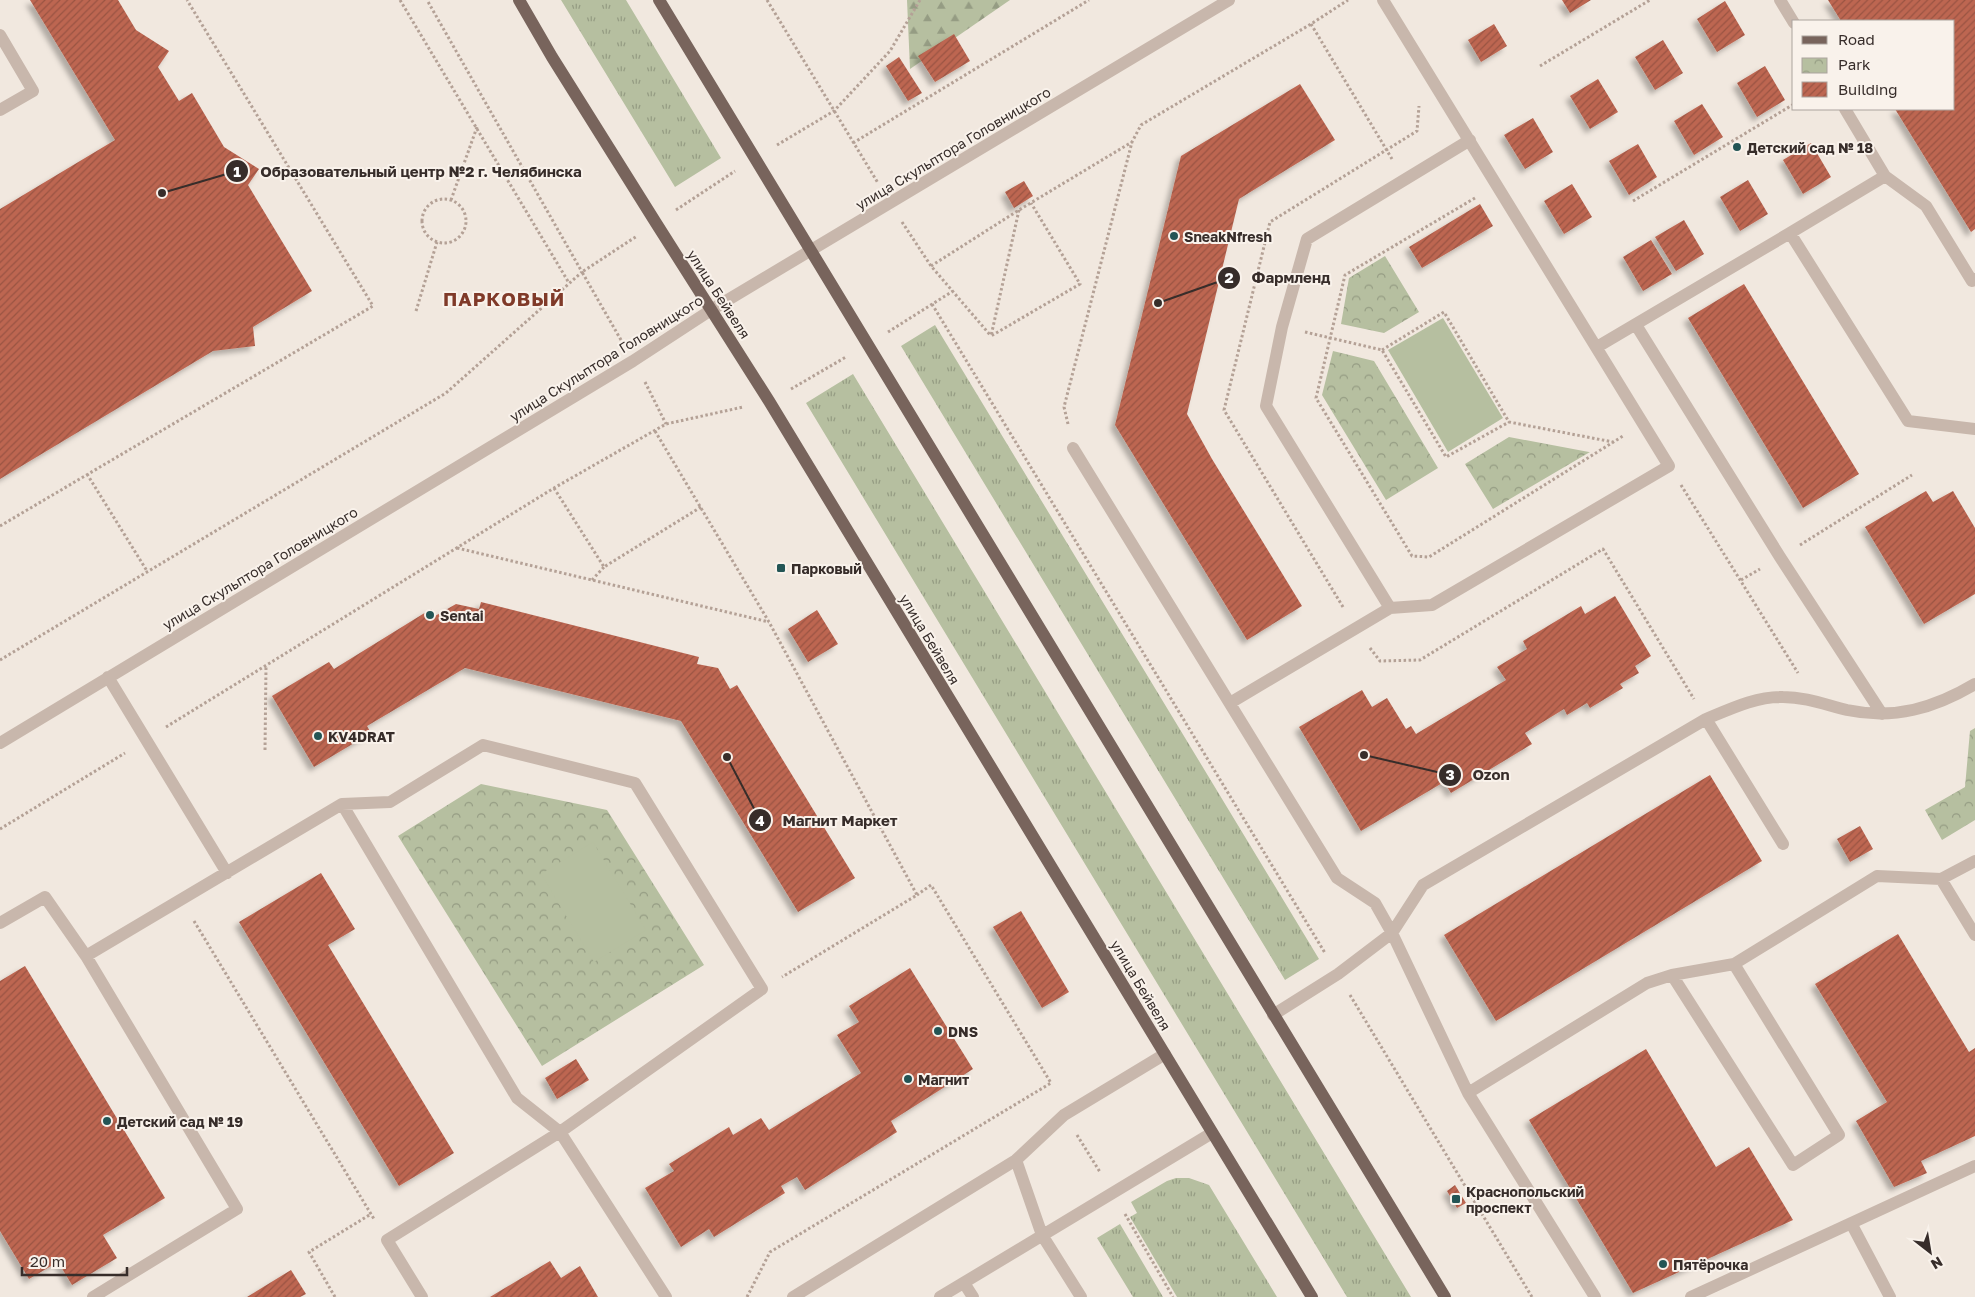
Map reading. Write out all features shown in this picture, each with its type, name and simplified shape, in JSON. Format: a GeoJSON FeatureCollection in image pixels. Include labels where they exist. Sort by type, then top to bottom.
{"type":"FeatureCollection","features":[{"type":"Feature","properties":{"kind":"main road","name":"улица Бейвеля"},"geometry":{"type":"LineString","coordinates":[[519,0],[552,57],[769,402],[1312,1297]]}},
{"type":"Feature","properties":{"kind":"main road"},"geometry":{"type":"LineString","coordinates":[[659,0],[869,344],[1444,1297]]}},
{"type":"Feature","properties":{"kind":"street","name":"улица Скульптора Головницкого"},"geometry":{"type":"LineString","coordinates":[[0,743],[634,361],[712,310],[1229,0]]}},
{"type":"Feature","properties":{"kind":"street"},"geometry":{"type":"LineString","coordinates":[[1230,703],[1390,608],[1432,606],[1669,466],[1383,0]]}},
{"type":"Feature","properties":{"kind":"street"},"geometry":{"type":"LineString","coordinates":[[1780,0],[1792,20]]}},
{"type":"Feature","properties":{"kind":"street"},"geometry":{"type":"LineString","coordinates":[[0,35],[33,91],[0,110]]}},
{"type":"Feature","properties":{"kind":"street"},"geometry":{"type":"LineString","coordinates":[[1846,110],[1885,176],[1926,206],[1972,281],[1975,279]]}},
{"type":"Feature","properties":{"kind":"street"},"geometry":{"type":"LineString","coordinates":[[1390,608],[1266,406],[1282,327],[1307,239],[1470,140]]}},
{"type":"Feature","properties":{"kind":"street"},"geometry":{"type":"LineString","coordinates":[[1597,347],[1885,176]]}},
{"type":"Feature","properties":{"kind":"street"},"geometry":{"type":"LineString","coordinates":[[1790,233],[1908,422],[1975,429]]}},
{"type":"Feature","properties":{"kind":"street"},"geometry":{"type":"LineString","coordinates":[[1636,325],[1780,557],[1882,714]]}},
{"type":"Feature","properties":{"kind":"street"},"geometry":{"type":"LineString","coordinates":[[1073,448],[1337,878],[1375,903],[1392,934],[1468,1093],[1595,1297]]}},
{"type":"Feature","properties":{"kind":"street"},"geometry":{"type":"LineString","coordinates":[[108,678],[227,873]]}},
{"type":"Feature","properties":{"kind":"street"},"geometry":{"type":"LineString","coordinates":[[1273,1014],[1338,974],[1392,934],[1423,885],[1706,719],[1745,703],[1782,696],[1815,700],[1848,710],[1882,714],[1921,710],[1956,696],[1975,684]]}},
{"type":"Feature","properties":{"kind":"street"},"geometry":{"type":"LineString","coordinates":[[1706,719],[1783,844]]}},
{"type":"Feature","properties":{"kind":"street"},"geometry":{"type":"LineString","coordinates":[[86,956],[182,901],[342,804],[390,802],[482,745],[635,783],[762,989],[560,1132],[387,1240],[422,1297]]}},
{"type":"Feature","properties":{"kind":"street"},"geometry":{"type":"LineString","coordinates":[[342,804],[517,1098],[560,1132],[666,1297]]}},
{"type":"Feature","properties":{"kind":"street"},"geometry":{"type":"LineString","coordinates":[[1468,1093],[1647,983],[1672,976],[1734,964],[1877,876],[1941,879],[1975,861]]}},
{"type":"Feature","properties":{"kind":"street"},"geometry":{"type":"LineString","coordinates":[[1941,879],[1975,935]]}},
{"type":"Feature","properties":{"kind":"street"},"geometry":{"type":"LineString","coordinates":[[0,923],[45,897],[86,956],[237,1209],[93,1297]]}},
{"type":"Feature","properties":{"kind":"street"},"geometry":{"type":"LineString","coordinates":[[1672,976],[1793,1165],[1839,1135],[1734,964]]}},
{"type":"Feature","properties":{"kind":"street"},"geometry":{"type":"LineString","coordinates":[[793,1297],[1016,1160],[1064,1115],[1165,1054]]}},
{"type":"Feature","properties":{"kind":"street"},"geometry":{"type":"LineString","coordinates":[[940,1297],[1212,1133]]}},
{"type":"Feature","properties":{"kind":"street"},"geometry":{"type":"LineString","coordinates":[[1016,1160],[1042,1235],[1081,1297]]}},
{"type":"Feature","properties":{"kind":"street"},"geometry":{"type":"LineString","coordinates":[[1691,1297],[1975,1166]]}},
{"type":"Feature","properties":{"kind":"street"},"geometry":{"type":"LineString","coordinates":[[1851,1223],[1890,1297]]}},
{"type":"Feature","properties":{"kind":"street"},"geometry":{"type":"LineString","coordinates":[[964,1283],[973,1297]]}},
{"type":"Feature","properties":{"kind":"path"},"geometry":{"type":"LineString","coordinates":[[0,526],[373,306],[187,0]]}},
{"type":"Feature","properties":{"kind":"path"},"geometry":{"type":"LineString","coordinates":[[400,0],[569,283]]}},
{"type":"Feature","properties":{"kind":"path"},"geometry":{"type":"LineString","coordinates":[[427,0],[634,361],[666,424]]}},
{"type":"Feature","properties":{"kind":"path"},"geometry":{"type":"LineString","coordinates":[[767,0],[890,204],[931,266],[991,336]]}},
{"type":"Feature","properties":{"kind":"path"},"geometry":{"type":"LineString","coordinates":[[0,660],[446,392],[582,272],[755,158],[834,111],[890,51],[920,0]]}},
{"type":"Feature","properties":{"kind":"path"},"geometry":{"type":"LineString","coordinates":[[853,143],[1089,0]]}},
{"type":"Feature","properties":{"kind":"path"},"geometry":{"type":"LineString","coordinates":[[1073,448],[1064,407],[1132,142],[1141,125],[1348,0]]}},
{"type":"Feature","properties":{"kind":"path"},"geometry":{"type":"LineString","coordinates":[[1540,66],[1650,0]]}},
{"type":"Feature","properties":{"kind":"path"},"geometry":{"type":"LineString","coordinates":[[1311,24],[1404,180]]}},
{"type":"Feature","properties":{"kind":"path"},"geometry":{"type":"LineString","coordinates":[[1420,99],[1417,130],[1270,222],[1224,410],[1356,629],[1380,661],[1420,660],[1603,550],[1706,719]]}},
{"type":"Feature","properties":{"kind":"path"},"geometry":{"type":"LineString","coordinates":[[1633,201],[1792,105]]}},
{"type":"Feature","properties":{"kind":"path"},"geometry":{"type":"LineString","coordinates":[[451,200],[477,127]]}},
{"type":"Feature","properties":{"kind":"path"},"geometry":{"type":"LineString","coordinates":[[931,266],[1018,210],[1132,142]]}},
{"type":"Feature","properties":{"kind":"path"},"geometry":{"type":"LineString","coordinates":[[446,198],[456,201],[463,208],[466,217],[466,227],[460,236],[452,242],[438,242],[426,233],[422,224],[422,214],[436,200],[446,198]]}},
{"type":"Feature","properties":{"kind":"path"},"geometry":{"type":"LineString","coordinates":[[1475,198],[1345,275],[1316,398],[1412,556],[1429,557],[1643,425]]}},
{"type":"Feature","properties":{"kind":"path"},"geometry":{"type":"LineString","coordinates":[[991,336],[1080,284],[1031,203]]}},
{"type":"Feature","properties":{"kind":"path"},"geometry":{"type":"LineString","coordinates":[[991,336],[1018,210]]}},
{"type":"Feature","properties":{"kind":"path"},"geometry":{"type":"LineString","coordinates":[[416,311],[438,242]]}},
{"type":"Feature","properties":{"kind":"path"},"geometry":{"type":"LineString","coordinates":[[0,829],[554,488],[655,430],[666,424],[769,402],[869,344],[952,291]]}},
{"type":"Feature","properties":{"kind":"path"},"geometry":{"type":"LineString","coordinates":[[932,304],[1532,1297]]}},
{"type":"Feature","properties":{"kind":"path"},"geometry":{"type":"LineString","coordinates":[[1282,327],[1382,350],[1444,312],[1509,422]]}},
{"type":"Feature","properties":{"kind":"path"},"geometry":{"type":"LineString","coordinates":[[1382,350],[1446,458],[1509,422],[1614,442]]}},
{"type":"Feature","properties":{"kind":"path"},"geometry":{"type":"LineString","coordinates":[[655,430],[769,622],[917,895]]}},
{"type":"Feature","properties":{"kind":"path"},"geometry":{"type":"LineString","coordinates":[[1669,466],[1815,700]]}},
{"type":"Feature","properties":{"kind":"path"},"geometry":{"type":"LineString","coordinates":[[87,474],[147,571]]}},
{"type":"Feature","properties":{"kind":"path"},"geometry":{"type":"LineString","coordinates":[[1741,580],[1912,475]]}},
{"type":"Feature","properties":{"kind":"path"},"geometry":{"type":"LineString","coordinates":[[554,488],[604,567]]}},
{"type":"Feature","properties":{"kind":"path"},"geometry":{"type":"LineString","coordinates":[[592,580],[604,567],[701,507]]}},
{"type":"Feature","properties":{"kind":"path"},"geometry":{"type":"LineString","coordinates":[[457,548],[769,622]]}},
{"type":"Feature","properties":{"kind":"path"},"geometry":{"type":"LineString","coordinates":[[265,750],[266,666]]}},
{"type":"Feature","properties":{"kind":"path"},"geometry":{"type":"LineString","coordinates":[[747,1297],[770,1252],[1051,1083],[932,885],[762,989]]}},
{"type":"Feature","properties":{"kind":"path"},"geometry":{"type":"LineString","coordinates":[[182,901],[387,1240]]}},
{"type":"Feature","properties":{"kind":"path"},"geometry":{"type":"LineString","coordinates":[[335,1297],[309,1252],[371,1214]]}},
{"type":"Feature","properties":{"kind":"green space"},"geometry":{"type":"Polygon","coordinates":[[[561,0],[626,0],[721,158],[675,187],[561,0]]]}},
{"type":"Feature","properties":{"kind":"green space"},"geometry":{"type":"Polygon","coordinates":[[[907,0],[1010,0],[910,69],[907,0]]]}},
{"type":"Feature","properties":{"kind":"green space"},"geometry":{"type":"Polygon","coordinates":[[[1385,256],[1419,312],[1384,333],[1341,324],[1349,278],[1385,256]]]}},
{"type":"Feature","properties":{"kind":"green space"},"geometry":{"type":"Polygon","coordinates":[[[1443,318],[1503,418],[1448,452],[1388,350],[1443,318]]]}},
{"type":"Feature","properties":{"kind":"green space"},"geometry":{"type":"Polygon","coordinates":[[[935,325],[1319,959],[1285,980],[901,346],[935,325]]]}},
{"type":"Feature","properties":{"kind":"green space"},"geometry":{"type":"Polygon","coordinates":[[[1333,351],[1374,361],[1438,468],[1386,500],[1322,395],[1333,351]]]}},
{"type":"Feature","properties":{"kind":"green space"},"geometry":{"type":"Polygon","coordinates":[[[853,374],[1411,1297],[1347,1297],[806,403],[853,374]]]}},
{"type":"Feature","properties":{"kind":"green space"},"geometry":{"type":"Polygon","coordinates":[[[1509,437],[1590,452],[1493,509],[1465,464],[1509,437]]]}},
{"type":"Feature","properties":{"kind":"green space"},"geometry":{"type":"Polygon","coordinates":[[[1975,728],[1975,820],[1942,840],[1925,810],[1965,787],[1970,731],[1975,728]]]}},
{"type":"Feature","properties":{"kind":"green space"},"geometry":{"type":"Polygon","coordinates":[[[481,784],[607,810],[704,965],[542,1066],[398,836],[481,784]]]}},
{"type":"Feature","properties":{"kind":"green space"},"geometry":{"type":"Polygon","coordinates":[[[593,842],[646,930],[594,962],[541,874],[593,842]]]}},
{"type":"Feature","properties":{"kind":"green space"},"geometry":{"type":"Polygon","coordinates":[[[1176,1178],[1189,1178],[1209,1185],[1277,1297],[1177,1297],[1130,1217],[1137,1213],[1131,1202],[1167,1181],[1176,1178]]]}},
{"type":"Feature","properties":{"kind":"green space"},"geometry":{"type":"Polygon","coordinates":[[[1120,1224],[1163,1297],[1133,1297],[1097,1238],[1120,1224]]]}},
{"type":"Feature","properties":{"kind":"building"},"geometry":{"type":"Polygon","coordinates":[[[30,0],[118,0],[136,30],[169,51],[158,67],[179,101],[192,93],[224,147],[259,169],[248,185],[312,291],[253,327],[255,346],[213,351],[0,479],[0,209],[115,140],[30,0]]]}},
{"type":"Feature","properties":{"kind":"building"},"geometry":{"type":"Polygon","coordinates":[[[1562,0],[1591,0],[1570,13],[1562,0]]]}},
{"type":"Feature","properties":{"kind":"building"},"geometry":{"type":"Polygon","coordinates":[[[1828,0],[1975,0],[1975,229],[1971,232],[1896,110],[1955,110],[1955,20],[1840,20],[1828,0]]]}},
{"type":"Feature","properties":{"kind":"building"},"geometry":{"type":"Polygon","coordinates":[[[1725,1],[1745,35],[1717,52],[1697,19],[1725,1]]]}},
{"type":"Feature","properties":{"kind":"building"},"geometry":{"type":"Polygon","coordinates":[[[1494,24],[1507,46],[1481,62],[1468,40],[1494,24]]]}},
{"type":"Feature","properties":{"kind":"building"},"geometry":{"type":"Polygon","coordinates":[[[954,34],[970,61],[935,82],[918,56],[954,34]]]}},
{"type":"Feature","properties":{"kind":"building"},"geometry":{"type":"Polygon","coordinates":[[[1663,40],[1683,73],[1655,90],[1635,57],[1663,40]]]}},
{"type":"Feature","properties":{"kind":"building"},"geometry":{"type":"Polygon","coordinates":[[[899,57],[922,93],[908,101],[886,66],[899,57]]]}},
{"type":"Feature","properties":{"kind":"building"},"geometry":{"type":"Polygon","coordinates":[[[1765,66],[1785,100],[1757,117],[1737,83],[1765,66]]]}},
{"type":"Feature","properties":{"kind":"building"},"geometry":{"type":"Polygon","coordinates":[[[1598,79],[1618,112],[1590,129],[1570,96],[1598,79]]]}},
{"type":"Feature","properties":{"kind":"building"},"geometry":{"type":"Polygon","coordinates":[[[1300,84],[1335,140],[1239,199],[1187,414],[1212,459],[1302,606],[1247,640],[1115,425],[1181,156],[1300,84]]]}},
{"type":"Feature","properties":{"kind":"building"},"geometry":{"type":"Polygon","coordinates":[[[1702,104],[1723,137],[1694,155],[1674,121],[1702,104]]]}},
{"type":"Feature","properties":{"kind":"building"},"geometry":{"type":"Polygon","coordinates":[[[1533,118],[1553,152],[1525,169],[1504,135],[1533,118]]]}},
{"type":"Feature","properties":{"kind":"building"},"geometry":{"type":"Polygon","coordinates":[[[1811,143],[1831,177],[1803,194],[1783,160],[1811,143]]]}},
{"type":"Feature","properties":{"kind":"building"},"geometry":{"type":"Polygon","coordinates":[[[1638,144],[1657,177],[1629,195],[1609,161],[1638,144]]]}},
{"type":"Feature","properties":{"kind":"building"},"geometry":{"type":"Polygon","coordinates":[[[1748,180],[1768,214],[1740,231],[1720,197],[1748,180]]]}},
{"type":"Feature","properties":{"kind":"building"},"geometry":{"type":"Polygon","coordinates":[[[1024,181],[1033,196],[1014,208],[1005,192],[1024,181]]]}},
{"type":"Feature","properties":{"kind":"building"},"geometry":{"type":"Polygon","coordinates":[[[1572,184],[1592,217],[1564,234],[1544,201],[1572,184]]]}},
{"type":"Feature","properties":{"kind":"building"},"geometry":{"type":"Polygon","coordinates":[[[1480,204],[1493,226],[1422,268],[1409,247],[1480,204]]]}},
{"type":"Feature","properties":{"kind":"building"},"geometry":{"type":"Polygon","coordinates":[[[1684,220],[1704,254],[1676,271],[1655,237],[1684,220]]]}},
{"type":"Feature","properties":{"kind":"building"},"geometry":{"type":"Polygon","coordinates":[[[1651,240],[1672,274],[1643,291],[1623,257],[1651,240]]]}},
{"type":"Feature","properties":{"kind":"building"},"geometry":{"type":"Polygon","coordinates":[[[1744,284],[1859,474],[1803,508],[1688,318],[1744,284]]]}},
{"type":"Feature","properties":{"kind":"building"},"geometry":{"type":"Polygon","coordinates":[[[1926,491],[1933,502],[1953,491],[1975,528],[1975,594],[1924,624],[1865,527],[1926,491]]]}},
{"type":"Feature","properties":{"kind":"building"},"geometry":{"type":"Polygon","coordinates":[[[1615,596],[1651,656],[1635,666],[1639,673],[1620,684],[1623,688],[1590,708],[1587,703],[1567,715],[1564,709],[1525,733],[1532,744],[1451,793],[1444,782],[1361,831],[1299,727],[1362,690],[1372,707],[1387,698],[1406,729],[1411,726],[1416,734],[1506,680],[1497,667],[1527,649],[1523,641],[1581,606],[1585,614],[1615,596]]]}},
{"type":"Feature","properties":{"kind":"building"},"geometry":{"type":"Polygon","coordinates":[[[481,602],[699,657],[697,664],[718,668],[730,689],[737,685],[855,878],[798,912],[681,721],[465,668],[367,726],[371,733],[314,767],[272,696],[329,662],[334,669],[431,609],[435,616],[456,604],[479,609],[481,602]]]}},
{"type":"Feature","properties":{"kind":"building"},"geometry":{"type":"Polygon","coordinates":[[[817,610],[838,644],[808,662],[788,629],[817,610]]]}},
{"type":"Feature","properties":{"kind":"building"},"geometry":{"type":"Polygon","coordinates":[[[1710,775],[1762,861],[1496,1021],[1444,935],[1710,775]]]}},
{"type":"Feature","properties":{"kind":"building"},"geometry":{"type":"Polygon","coordinates":[[[1860,826],[1873,849],[1850,862],[1837,839],[1860,826]]]}},
{"type":"Feature","properties":{"kind":"building"},"geometry":{"type":"Polygon","coordinates":[[[321,873],[355,929],[328,945],[454,1153],[399,1186],[239,922],[321,873]]]}},
{"type":"Feature","properties":{"kind":"building"},"geometry":{"type":"Polygon","coordinates":[[[1021,911],[1069,992],[1042,1008],[993,927],[1021,911]]]}},
{"type":"Feature","properties":{"kind":"building"},"geometry":{"type":"Polygon","coordinates":[[[1898,934],[1969,1052],[1975,1048],[1975,1136],[1921,1161],[1927,1173],[1894,1187],[1856,1121],[1887,1102],[1815,984],[1898,934]]]}},
{"type":"Feature","properties":{"kind":"building"},"geometry":{"type":"Polygon","coordinates":[[[25,966],[165,1198],[103,1235],[117,1258],[72,1285],[58,1262],[29,1279],[0,1231],[0,981],[25,966]]]}},
{"type":"Feature","properties":{"kind":"building"},"geometry":{"type":"Polygon","coordinates":[[[910,968],[973,1069],[891,1121],[897,1132],[805,1190],[797,1177],[781,1186],[785,1193],[714,1237],[709,1229],[681,1247],[645,1188],[674,1171],[669,1164],[729,1127],[733,1135],[761,1118],[769,1130],[861,1073],[837,1035],[859,1022],[849,1006],[910,968]]]}},
{"type":"Feature","properties":{"kind":"building"},"geometry":{"type":"Polygon","coordinates":[[[1646,1049],[1716,1167],[1749,1147],[1793,1220],[1633,1293],[1529,1120],[1646,1049]]]}},
{"type":"Feature","properties":{"kind":"building"},"geometry":{"type":"Polygon","coordinates":[[[576,1059],[589,1080],[557,1099],[545,1078],[576,1059]]]}},
{"type":"Feature","properties":{"kind":"building"},"geometry":{"type":"Polygon","coordinates":[[[1455,1185],[1466,1203],[1457,1208],[1447,1191],[1455,1185]]]}},
{"type":"Feature","properties":{"kind":"building"},"geometry":{"type":"Polygon","coordinates":[[[550,1261],[561,1278],[580,1266],[598,1297],[490,1297],[550,1261]]]}},
{"type":"Feature","properties":{"kind":"building"},"geometry":{"type":"Polygon","coordinates":[[[291,1270],[306,1294],[300,1297],[247,1297],[291,1270]]]}},
{"type":"Feature","properties":{"kind":"place","name":"Детский сад № 18"},"geometry":{"type":"Point","coordinates":[1737,147]}},
{"type":"Feature","properties":{"kind":"place","name":"Образовательный центр №2 г. Челябинска"},"geometry":{"type":"Point","coordinates":[162,193]}},
{"type":"Feature","properties":{"kind":"place","name":"SneakNfresh"},"geometry":{"type":"Point","coordinates":[1174,236]}},
{"type":"Feature","properties":{"kind":"place","name":"Фармленд"},"geometry":{"type":"Point","coordinates":[1158,303]}},
{"type":"Feature","properties":{"kind":"place","name":"Парковый"},"geometry":{"type":"Point","coordinates":[781,568]}},
{"type":"Feature","properties":{"kind":"place","name":"Sentai"},"geometry":{"type":"Point","coordinates":[430,615]}},
{"type":"Feature","properties":{"kind":"place","name":"KV4DRAT"},"geometry":{"type":"Point","coordinates":[318,736]}},
{"type":"Feature","properties":{"kind":"place","name":"Ozon"},"geometry":{"type":"Point","coordinates":[1364,755]}},
{"type":"Feature","properties":{"kind":"place","name":"Магнит Маркет"},"geometry":{"type":"Point","coordinates":[727,757]}},
{"type":"Feature","properties":{"kind":"place","name":"DNS"},"geometry":{"type":"Point","coordinates":[938,1031]}},
{"type":"Feature","properties":{"kind":"place","name":"Магнит"},"geometry":{"type":"Point","coordinates":[908,1079]}},
{"type":"Feature","properties":{"kind":"place","name":"Детский сад № 19"},"geometry":{"type":"Point","coordinates":[107,1121]}},
{"type":"Feature","properties":{"kind":"place","name":"Краснопольский проспект"},"geometry":{"type":"Point","coordinates":[1456,1199]}},
{"type":"Feature","properties":{"kind":"place","name":"Пятёрочка"},"geometry":{"type":"Point","coordinates":[1663,1264]}},
{"type":"Feature","properties":{"kind":"district","name":"ПАРКОВЫЙ"},"geometry":{"type":"Point","coordinates":[504,298]}}]}
